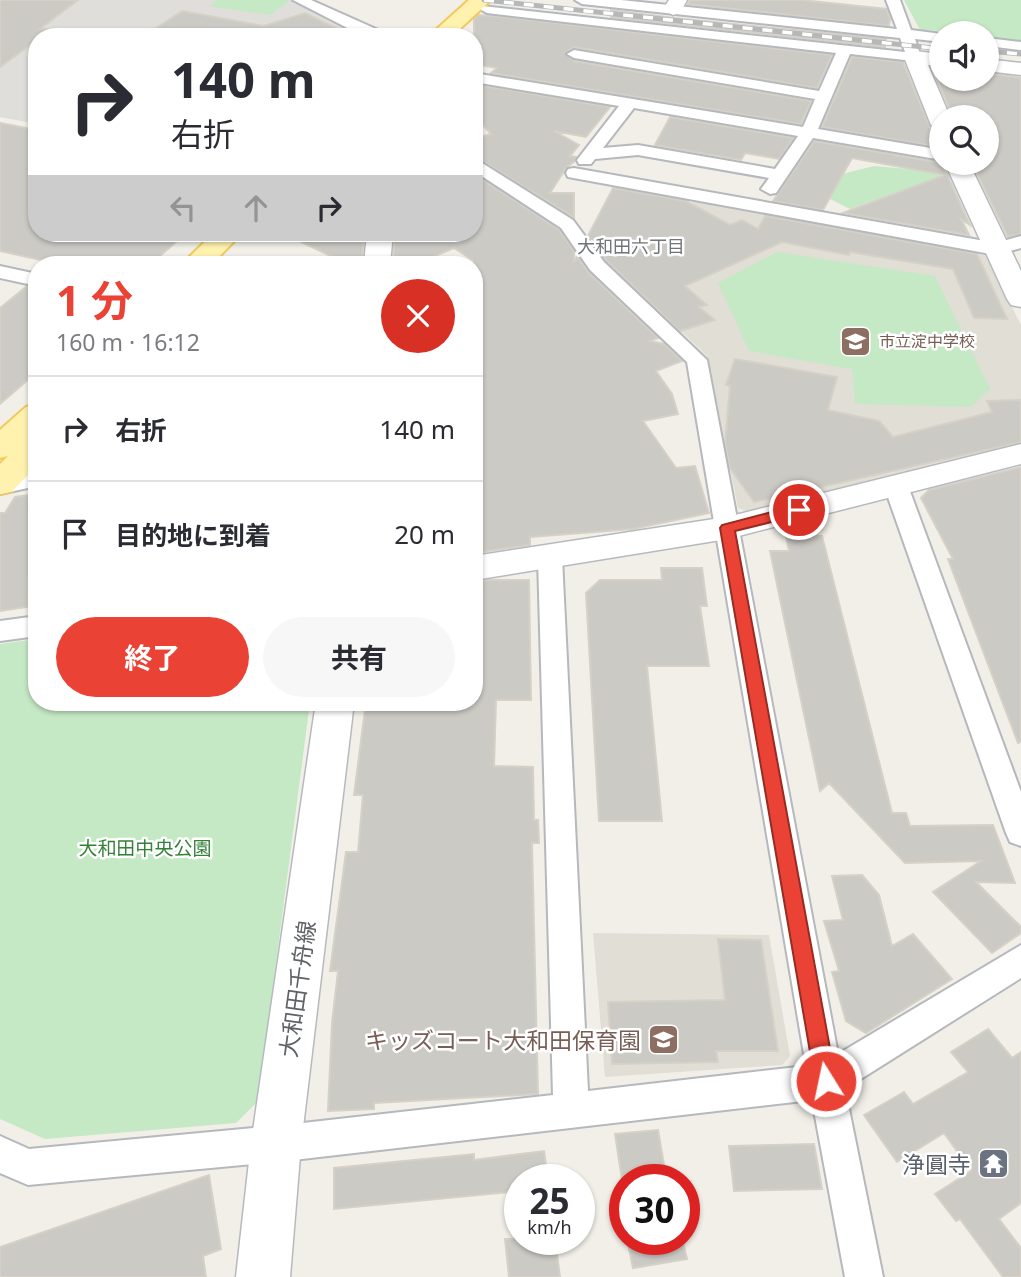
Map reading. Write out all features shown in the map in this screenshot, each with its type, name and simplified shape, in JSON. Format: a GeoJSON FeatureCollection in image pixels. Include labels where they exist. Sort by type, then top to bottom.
{"type":"FeatureCollection","features":[{"type":"Feature","properties":{"kind":"main road"},"geometry":{"type":"LineString","coordinates":[[451,28],[488,3]]}},
{"type":"Feature","properties":{"kind":"main road"},"geometry":{"type":"LineString","coordinates":[[467,28],[488,3]]}},
{"type":"Feature","properties":{"kind":"main road"},"geometry":{"type":"LineString","coordinates":[[205,256],[219,242]]}},
{"type":"Feature","properties":{"kind":"main road"},"geometry":{"type":"LineString","coordinates":[[234,256],[249,242]]}},
{"type":"Feature","properties":{"kind":"main road"},"geometry":{"type":"LineString","coordinates":[[0,448],[28,422]]}},
{"type":"Feature","properties":{"kind":"main road"},"geometry":{"type":"LineString","coordinates":[[0,484],[28,456]]}},
{"type":"Feature","properties":{"kind":"street"},"geometry":{"type":"LineString","coordinates":[[300,0],[358,28]]}},
{"type":"Feature","properties":{"kind":"street"},"geometry":{"type":"LineString","coordinates":[[582,0],[675,5],[929,37]]}},
{"type":"Feature","properties":{"kind":"street"},"geometry":{"type":"LineString","coordinates":[[893,0],[934,105]]}},
{"type":"Feature","properties":{"kind":"street"},"geometry":{"type":"LineString","coordinates":[[488,3],[603,22],[929,59]]}},
{"type":"Feature","properties":{"kind":"street"},"geometry":{"type":"LineString","coordinates":[[540,88],[603,22]]}},
{"type":"Feature","properties":{"kind":"street"},"geometry":{"type":"LineString","coordinates":[[999,43],[1021,46]]}},
{"type":"Feature","properties":{"kind":"street"},"geometry":{"type":"LineString","coordinates":[[758,206],[807,134],[845,49]]}},
{"type":"Feature","properties":{"kind":"street"},"geometry":{"type":"LineString","coordinates":[[565,63],[824,96]]}},
{"type":"Feature","properties":{"kind":"street"},"geometry":{"type":"LineString","coordinates":[[999,66],[1021,69]]}},
{"type":"Feature","properties":{"kind":"street"},"geometry":{"type":"LineString","coordinates":[[483,78],[929,153]]}},
{"type":"Feature","properties":{"kind":"street"},"geometry":{"type":"LineString","coordinates":[[629,104],[589,154],[575,181],[1009,245]]}},
{"type":"Feature","properties":{"kind":"street"},"geometry":{"type":"LineString","coordinates":[[589,154],[638,149],[780,175]]}},
{"type":"Feature","properties":{"kind":"street"},"geometry":{"type":"LineString","coordinates":[[483,169],[567,224],[597,266],[697,360],[826,1081],[864,1277]]}},
{"type":"Feature","properties":{"kind":"street"},"geometry":{"type":"LineString","coordinates":[[965,175],[1009,245],[1021,299]]}},
{"type":"Feature","properties":{"kind":"street"},"geometry":{"type":"LineString","coordinates":[[0,272],[28,278]]}},
{"type":"Feature","properties":{"kind":"street"},"geometry":{"type":"LineString","coordinates":[[483,567],[727,528],[1021,454]]}},
{"type":"Feature","properties":{"kind":"street"},"geometry":{"type":"LineString","coordinates":[[0,484],[28,479]]}},
{"type":"Feature","properties":{"kind":"street"},"geometry":{"type":"LineString","coordinates":[[896,486],[1021,833]]}},
{"type":"Feature","properties":{"kind":"street"},"geometry":{"type":"LineString","coordinates":[[551,558],[570,1110]]}},
{"type":"Feature","properties":{"kind":"street"},"geometry":{"type":"LineString","coordinates":[[0,631],[28,627]]}},
{"type":"Feature","properties":{"kind":"street","name":"大和田千舟線"},"geometry":{"type":"LineString","coordinates":[[262,1277],[276,1144],[334,711]]}},
{"type":"Feature","properties":{"kind":"street"},"geometry":{"type":"LineString","coordinates":[[0,1154],[29,1167],[276,1144],[826,1081],[1021,960]]}},
{"type":"Feature","properties":{"kind":"shaded area"},"geometry":{"type":"Polygon","coordinates":[[[0,0],[291,0],[349,28],[28,28],[28,122],[0,117],[0,0]]]}},
{"type":"Feature","properties":{"kind":"shaded area","name":"市立淀中学校"},"geometry":{"type":"Polygon","coordinates":[[[699,200],[987,256],[1021,325],[1021,443],[751,513],[738,508],[707,356],[609,263],[600,265],[585,246],[699,200]]]}},
{"type":"Feature","properties":{"kind":"shaded area"},"geometry":{"type":"Polygon","coordinates":[[[593,933],[769,935],[790,1056],[782,1065],[605,1077],[593,933]]]}},
{"type":"Feature","properties":{"kind":"green space"},"geometry":{"type":"Polygon","coordinates":[[[217,0],[289,1],[270,15],[209,6],[217,0]]]}},
{"type":"Feature","properties":{"kind":"green space"},"geometry":{"type":"Polygon","coordinates":[[[904,0],[1021,0],[1021,41],[999,38],[999,21],[929,21],[929,30],[920,30],[904,0]]]}},
{"type":"Feature","properties":{"kind":"green space"},"geometry":{"type":"Polygon","coordinates":[[[874,166],[929,171],[929,175],[945,175],[950,181],[928,181],[850,209],[816,192],[846,173],[874,166]]]}},
{"type":"Feature","properties":{"kind":"green space"},"geometry":{"type":"Polygon","coordinates":[[[777,252],[935,276],[990,389],[971,407],[855,404],[852,369],[749,351],[718,283],[777,252]]]}},
{"type":"Feature","properties":{"kind":"green space","name":"大和田中央公園"},"geometry":{"type":"Polygon","coordinates":[[[28,640],[28,711],[309,711],[258,1101],[236,1123],[45,1139],[0,1119],[0,644],[28,640]]]}},
{"type":"Feature","properties":{"kind":"building"},"geometry":{"type":"Polygon","coordinates":[[[0,0],[78,0],[41,28],[28,28],[28,47],[0,67],[0,0]]]}},
{"type":"Feature","properties":{"kind":"building"},"geometry":{"type":"Polygon","coordinates":[[[690,0],[801,0],[887,9],[890,19],[889,26],[688,4],[690,0]]]}},
{"type":"Feature","properties":{"kind":"building"},"geometry":{"type":"Polygon","coordinates":[[[611,10],[886,39],[885,47],[611,17],[611,10]]]}},
{"type":"Feature","properties":{"kind":"building"},"geometry":{"type":"Polygon","coordinates":[[[182,11],[264,26],[305,13],[336,28],[156,28],[182,11]]]}},
{"type":"Feature","properties":{"kind":"building"},"geometry":{"type":"Polygon","coordinates":[[[478,15],[494,16],[832,55],[817,88],[574,47],[565,53],[574,61],[811,101],[801,124],[491,73],[497,68],[483,66],[483,28],[474,28],[474,19],[478,15]]]}},
{"type":"Feature","properties":{"kind":"building"},"geometry":{"type":"Polygon","coordinates":[[[852,57],[903,62],[929,125],[929,145],[822,127],[852,57]]]}},
{"type":"Feature","properties":{"kind":"building"},"geometry":{"type":"Polygon","coordinates":[[[999,75],[1021,78],[1021,234],[1008,237],[978,175],[999,175],[999,105],[948,105],[942,91],[999,91],[999,75]]]}},
{"type":"Feature","properties":{"kind":"building"},"geometry":{"type":"Polygon","coordinates":[[[483,86],[610,107],[586,137],[554,131],[579,145],[570,156],[576,157],[575,161],[566,168],[550,193],[574,193],[574,217],[483,161],[483,136],[491,134],[483,125],[483,86]]]}},
{"type":"Feature","properties":{"kind":"building"},"geometry":{"type":"Polygon","coordinates":[[[670,117],[793,138],[779,159],[745,153],[741,160],[655,145],[670,117]]]}},
{"type":"Feature","properties":{"kind":"building"},"geometry":{"type":"Polygon","coordinates":[[[0,123],[28,128],[28,242],[176,242],[160,256],[28,257],[0,251],[0,123]]]}},
{"type":"Feature","properties":{"kind":"building"},"geometry":{"type":"Polygon","coordinates":[[[814,141],[929,161],[929,172],[852,158],[823,210],[773,201],[814,141]]]}},
{"type":"Feature","properties":{"kind":"building"},"geometry":{"type":"Polygon","coordinates":[[[947,175],[970,225],[961,219],[969,235],[843,213],[947,175]]]}},
{"type":"Feature","properties":{"kind":"building"},"geometry":{"type":"Polygon","coordinates":[[[483,180],[559,230],[574,251],[574,262],[577,256],[588,272],[658,338],[650,341],[664,344],[682,361],[656,371],[672,394],[678,414],[643,421],[676,468],[695,466],[709,513],[633,529],[530,537],[530,545],[483,552],[483,256],[466,256],[454,248],[435,256],[394,256],[394,242],[483,242],[483,180]]]}},
{"type":"Feature","properties":{"kind":"building"},"geometry":{"type":"Polygon","coordinates":[[[613,188],[686,201],[730,225],[742,220],[758,229],[765,216],[977,254],[1007,319],[974,318],[953,269],[850,252],[849,255],[782,242],[685,286],[707,305],[699,307],[715,320],[680,331],[606,260],[588,236],[613,188]]]}},
{"type":"Feature","properties":{"kind":"building"},"geometry":{"type":"Polygon","coordinates":[[[302,242],[363,242],[363,256],[330,256],[302,242]]]}},
{"type":"Feature","properties":{"kind":"building"},"geometry":{"type":"Polygon","coordinates":[[[28,286],[28,380],[0,404],[0,308],[28,286]]]}},
{"type":"Feature","properties":{"kind":"building"},"geometry":{"type":"Polygon","coordinates":[[[735,359],[837,377],[828,410],[879,421],[893,437],[992,412],[987,401],[1021,400],[1021,442],[754,502],[730,468],[725,443],[730,386],[726,385],[735,359]]]}},
{"type":"Feature","properties":{"kind":"building"},"geometry":{"type":"Polygon","coordinates":[[[1021,467],[1021,742],[1018,743],[948,559],[953,559],[921,498],[929,490],[1021,467]]]}},
{"type":"Feature","properties":{"kind":"building"},"geometry":{"type":"Polygon","coordinates":[[[28,495],[27,607],[0,611],[0,513],[5,513],[15,497],[28,495]]]}},
{"type":"Feature","properties":{"kind":"building"},"geometry":{"type":"Polygon","coordinates":[[[786,536],[822,536],[892,813],[906,813],[910,826],[993,825],[1015,883],[976,882],[1021,927],[1021,933],[992,953],[933,892],[981,861],[905,863],[829,783],[820,791],[770,551],[789,551],[786,536]]]}},
{"type":"Feature","properties":{"kind":"building"},"geometry":{"type":"Polygon","coordinates":[[[661,568],[702,568],[707,606],[700,606],[709,666],[647,666],[662,821],[599,821],[586,593],[600,580],[662,580],[661,568]]]}},
{"type":"Feature","properties":{"kind":"building"},"geometry":{"type":"Polygon","coordinates":[[[529,580],[531,700],[496,700],[494,766],[533,767],[534,820],[538,820],[539,843],[532,843],[538,1094],[374,1103],[374,1109],[328,1111],[332,1023],[338,971],[330,971],[346,852],[358,852],[363,795],[354,795],[365,711],[483,711],[483,581],[529,580]]]}},
{"type":"Feature","properties":{"kind":"building"},"geometry":{"type":"Polygon","coordinates":[[[862,875],[879,895],[892,946],[913,934],[952,979],[866,1033],[846,1021],[832,972],[839,971],[824,921],[843,920],[832,876],[862,875]]]}},
{"type":"Feature","properties":{"kind":"building"},"geometry":{"type":"Polygon","coordinates":[[[718,939],[761,940],[778,1051],[716,1051],[718,1062],[612,1064],[608,1002],[725,1000],[718,939]]]}},
{"type":"Feature","properties":{"kind":"building"},"geometry":{"type":"Polygon","coordinates":[[[988,1029],[1012,1058],[1021,1052],[1021,1203],[999,1219],[1021,1248],[1021,1277],[1003,1277],[960,1219],[956,1221],[935,1194],[971,1171],[944,1133],[897,1162],[864,1115],[904,1092],[913,1104],[968,1072],[951,1052],[988,1029]]]}},
{"type":"Feature","properties":{"kind":"building"},"geometry":{"type":"Polygon","coordinates":[[[658,1130],[664,1164],[620,1164],[615,1134],[658,1130]]]}},
{"type":"Feature","properties":{"kind":"building"},"geometry":{"type":"Polygon","coordinates":[[[814,1144],[822,1189],[734,1191],[729,1146],[814,1144]]]}},
{"type":"Feature","properties":{"kind":"building"},"geometry":{"type":"Polygon","coordinates":[[[544,1151],[546,1164],[504,1164],[504,1193],[334,1209],[334,1168],[474,1154],[474,1160],[544,1151]]]}},
{"type":"Feature","properties":{"kind":"building"},"geometry":{"type":"Polygon","coordinates":[[[209,1175],[221,1249],[203,1256],[206,1277],[0,1277],[0,1247],[209,1175]]]}},
{"type":"Feature","properties":{"kind":"building"},"geometry":{"type":"Polygon","coordinates":[[[507,1255],[557,1255],[560,1277],[509,1277],[507,1255]]]}},
{"type":"Feature","properties":{"kind":"building"},"geometry":{"type":"Polygon","coordinates":[[[630,1255],[686,1255],[687,1259],[633,1268],[630,1255]]]}},
{"type":"Feature","properties":{"kind":"railway"},"geometry":{"type":"LineString","coordinates":[[484,0],[929,48]]}},
{"type":"Feature","properties":{"kind":"railway"},"geometry":{"type":"LineString","coordinates":[[999,52],[1021,54]]}},
{"type":"Feature","properties":{"kind":"place","name":"市立淀中学校"},"geometry":{"type":"Point","coordinates":[856,341]}},
{"type":"Feature","properties":{"kind":"place","name":"キッズコート大和田保育園"},"geometry":{"type":"Point","coordinates":[664,1040]}},
{"type":"Feature","properties":{"kind":"place","name":"浄圓寺"},"geometry":{"type":"Point","coordinates":[994,1164]}},
{"type":"Feature","properties":{"kind":"district","name":"大和田六丁目"},"geometry":{"type":"Point","coordinates":[631,246]}},
{"type":"Feature","properties":{"kind":"route"},"geometry":{"type":"LineString","coordinates":[[799,510],[727,528],[826,1081]]}}]}
